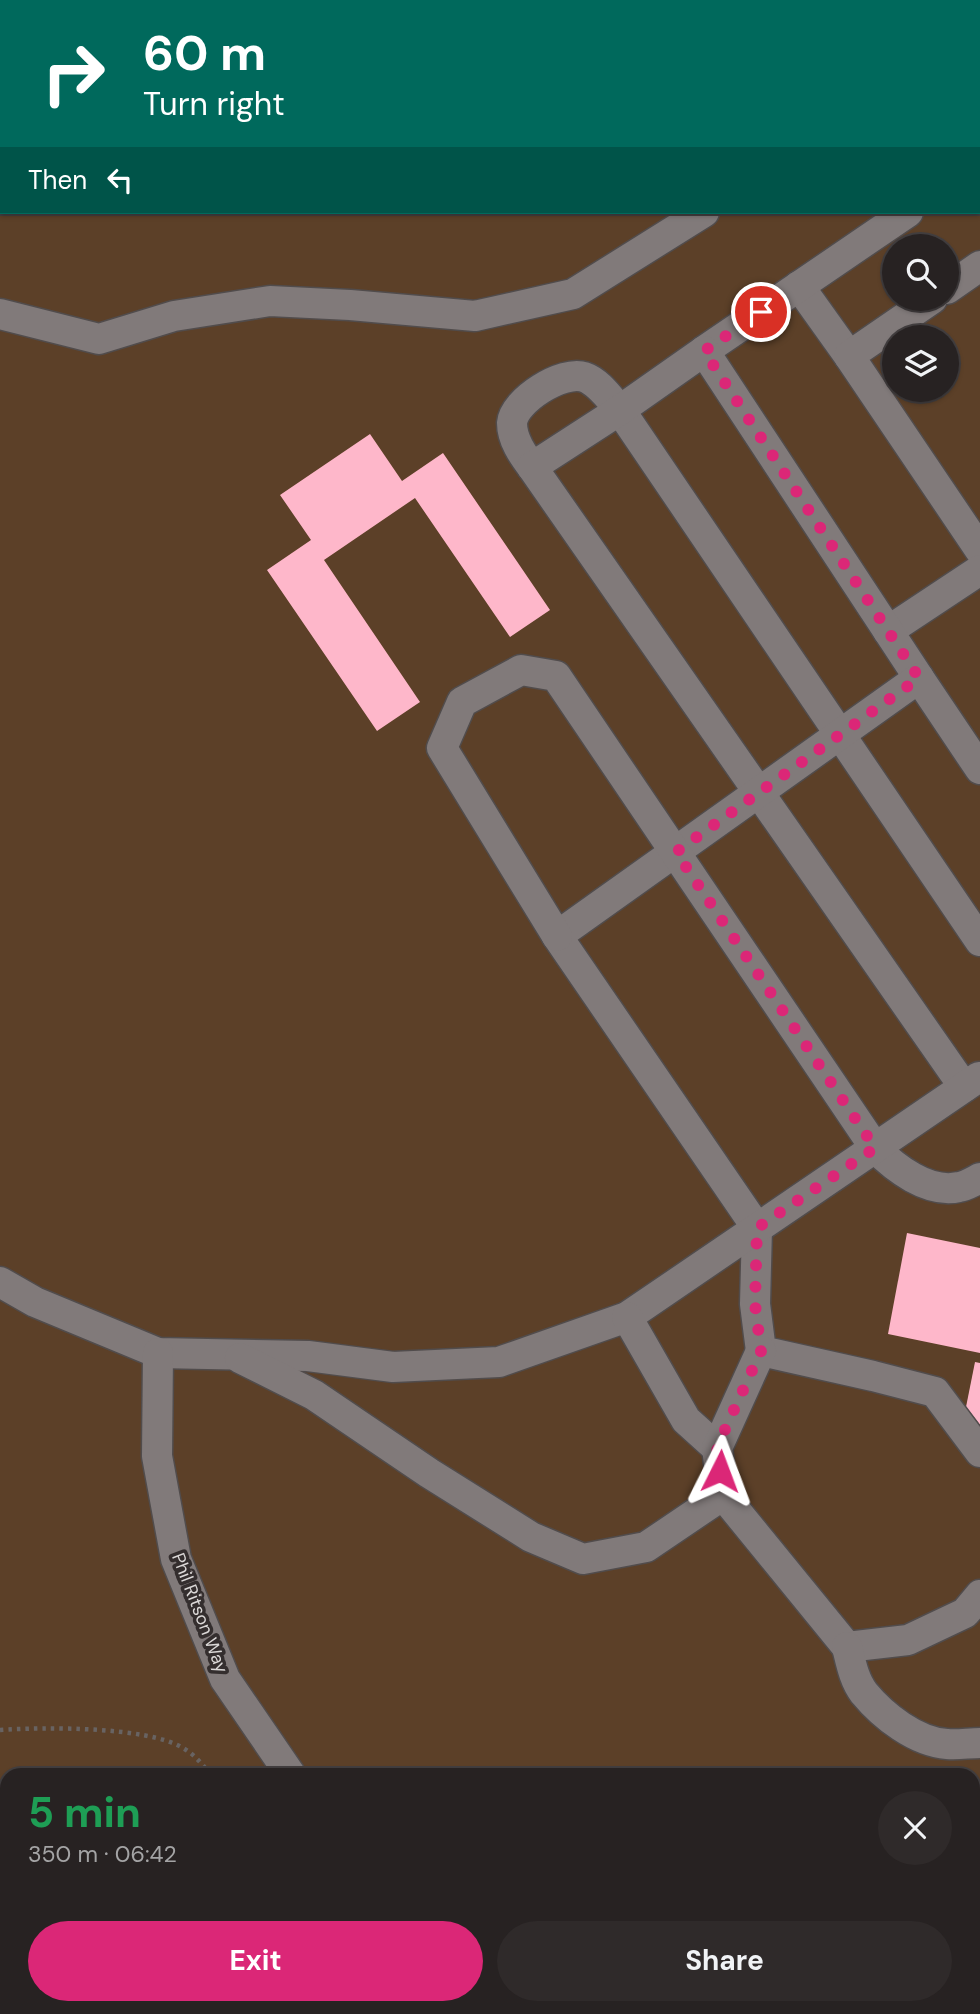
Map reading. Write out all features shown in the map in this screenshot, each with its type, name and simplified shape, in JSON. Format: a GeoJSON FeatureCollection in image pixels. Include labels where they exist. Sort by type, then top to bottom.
{"type":"FeatureCollection","features":[{"type":"Feature","properties":{"kind":"street"},"geometry":{"type":"LineString","coordinates":[[0,314],[99,339],[174,316],[270,301],[475,316],[573,294],[701,214]]}},
{"type":"Feature","properties":{"kind":"street"},"geometry":{"type":"LineString","coordinates":[[532,467],[620,410],[905,214]]}},
{"type":"Feature","properties":{"kind":"street"},"geometry":{"type":"LineString","coordinates":[[959,281],[980,266]]}},
{"type":"Feature","properties":{"kind":"street"},"geometry":{"type":"LineString","coordinates":[[799,286],[980,550]]}},
{"type":"Feature","properties":{"kind":"street"},"geometry":{"type":"LineString","coordinates":[[849,356],[915,311]]}},
{"type":"Feature","properties":{"kind":"street"},"geometry":{"type":"LineString","coordinates":[[704,351],[919,678],[971,734],[980,769]]}},
{"type":"Feature","properties":{"kind":"street"},"geometry":{"type":"LineString","coordinates":[[0,1282],[35,1301],[158,1353],[308,1356],[393,1367],[499,1362],[628,1317],[972,1082],[758,793],[521,452],[512,423],[520,406],[539,390],[574,375],[586,378],[620,410],[980,941]]}},
{"type":"Feature","properties":{"kind":"street"},"geometry":{"type":"LineString","coordinates":[[888,632],[980,570]]}},
{"type":"Feature","properties":{"kind":"street"},"geometry":{"type":"LineString","coordinates":[[980,1178],[959,1188],[939,1187],[894,1167],[875,1148],[556,676],[521,670],[462,702],[442,748],[556,936],[757,1228],[755,1304],[761,1351],[717,1447],[723,1495],[847,1647],[854,1674],[863,1692],[890,1718],[915,1734],[945,1744],[980,1743]]}},
{"type":"Feature","properties":{"kind":"street"},"geometry":{"type":"LineString","coordinates":[[556,936],[919,678]]}},
{"type":"Feature","properties":{"kind":"street"},"geometry":{"type":"LineString","coordinates":[[628,1317],[685,1420],[717,1447]]}},
{"type":"Feature","properties":{"kind":"street"},"geometry":{"type":"LineString","coordinates":[[761,1351],[935,1392],[980,1452]]}},
{"type":"Feature","properties":{"kind":"street","name":"Phil Ritson Way"},"geometry":{"type":"LineString","coordinates":[[158,1353],[157,1456],[176,1559],[225,1679],[286,1768]]}},
{"type":"Feature","properties":{"kind":"street"},"geometry":{"type":"LineString","coordinates":[[229,1353],[314,1395],[429,1473],[531,1537],[583,1559],[646,1547],[723,1495]]}},
{"type":"Feature","properties":{"kind":"street"},"geometry":{"type":"LineString","coordinates":[[847,1647],[908,1640],[965,1613],[980,1595]]}},
{"type":"Feature","properties":{"kind":"path"},"geometry":{"type":"LineString","coordinates":[[0,1730],[49,1727],[161,1739],[198,1758],[206,1768]]}},
{"type":"Feature","properties":{"kind":"shaded area"},"geometry":{"type":"Polygon","coordinates":[[[0,214],[980,214],[980,1768],[0,1768],[0,214]]]}},
{"type":"Feature","properties":{"kind":"building"},"geometry":{"type":"Polygon","coordinates":[[[370,434],[402,481],[443,453],[550,610],[510,637],[415,498],[324,560],[420,702],[377,731],[267,570],[311,540],[280,495],[370,434]]]}},
{"type":"Feature","properties":{"kind":"building"},"geometry":{"type":"Polygon","coordinates":[[[907,1233],[980,1248],[980,1353],[888,1334],[907,1233]]]}},
{"type":"Feature","properties":{"kind":"building"},"geometry":{"type":"Polygon","coordinates":[[[975,1362],[980,1363],[980,1425],[966,1407],[975,1362]]]}},
{"type":"Feature","properties":{"kind":"route"},"geometry":{"type":"LineString","coordinates":[[720,1471],[717,1447],[761,1351],[755,1304],[757,1228],[875,1148],[676,852],[919,678],[704,351],[761,312]]}}]}
